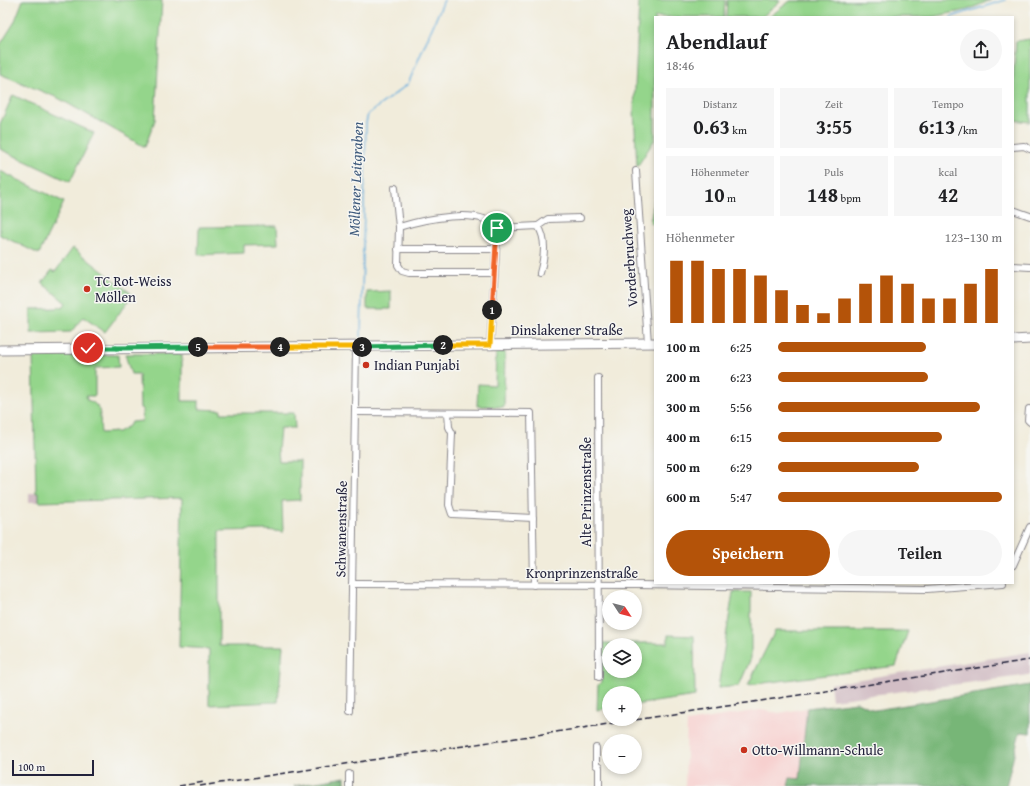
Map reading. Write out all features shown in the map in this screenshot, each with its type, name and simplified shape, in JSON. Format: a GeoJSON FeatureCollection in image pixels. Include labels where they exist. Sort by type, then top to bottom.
{"type":"FeatureCollection","features":[{"type":"Feature","properties":{"kind":"main road"},"geometry":{"type":"LineString","coordinates":[[1014,340],[1030,339]]}},
{"type":"Feature","properties":{"kind":"main road","name":"Dinslakener Straße"},"geometry":{"type":"LineString","coordinates":[[0,350],[55,348],[356,348],[651,343]]}},
{"type":"Feature","properties":{"kind":"street"},"geometry":{"type":"LineString","coordinates":[[1014,146],[1024,146],[1030,149]]}},
{"type":"Feature","properties":{"kind":"street","name":"Vorderbruchweg"},"geometry":{"type":"LineString","coordinates":[[636,171],[651,343]]}},
{"type":"Feature","properties":{"kind":"street"},"geometry":{"type":"LineString","coordinates":[[395,188],[399,227],[398,265],[402,271],[409,273],[494,273]]}},
{"type":"Feature","properties":{"kind":"street"},"geometry":{"type":"LineString","coordinates":[[1014,210],[1030,216]]}},
{"type":"Feature","properties":{"kind":"street"},"geometry":{"type":"LineString","coordinates":[[399,227],[439,217],[461,217],[498,225],[538,226],[548,219],[580,218]]}},
{"type":"Feature","properties":{"kind":"street"},"geometry":{"type":"LineString","coordinates":[[490,345],[495,249],[498,225]]}},
{"type":"Feature","properties":{"kind":"street"},"geometry":{"type":"LineString","coordinates":[[538,226],[543,233],[544,259],[540,274]]}},
{"type":"Feature","properties":{"kind":"street"},"geometry":{"type":"LineString","coordinates":[[398,249],[495,249]]}},
{"type":"Feature","properties":{"kind":"street"},"geometry":{"type":"LineString","coordinates":[[1014,266],[1030,267]]}},
{"type":"Feature","properties":{"kind":"street","name":"Schwanenstraße"},"geometry":{"type":"LineString","coordinates":[[350,711],[356,348]]}},
{"type":"Feature","properties":{"kind":"street","name":"Alte Prinzenstraße"},"geometry":{"type":"LineString","coordinates":[[598,378],[599,677]]}},
{"type":"Feature","properties":{"kind":"street"},"geometry":{"type":"LineString","coordinates":[[1029,409],[1028,420],[1030,422]]}},
{"type":"Feature","properties":{"kind":"street"},"geometry":{"type":"LineString","coordinates":[[355,412],[531,413],[534,585]]}},
{"type":"Feature","properties":{"kind":"street"},"geometry":{"type":"LineString","coordinates":[[448,413],[449,427],[452,433],[448,505],[452,514],[533,518]]}},
{"type":"Feature","properties":{"kind":"street"},"geometry":{"type":"LineString","coordinates":[[1014,563],[1030,526]]}},
{"type":"Feature","properties":{"kind":"street","name":"Kronprinzenstraße"},"geometry":{"type":"LineString","coordinates":[[352,584],[691,584],[927,589],[991,584]]}},
{"type":"Feature","properties":{"kind":"street"},"geometry":{"type":"LineString","coordinates":[[596,748],[596,765],[599,767],[599,786]]}},
{"type":"Feature","properties":{"kind":"street"},"geometry":{"type":"LineString","coordinates":[[349,774],[349,786]]}},
{"type":"Feature","properties":{"kind":"shaded area"},"geometry":{"type":"Polygon","coordinates":[[[29,493],[39,493],[39,502],[29,502],[29,493]]]}},
{"type":"Feature","properties":{"kind":"shaded area"},"geometry":{"type":"Polygon","coordinates":[[[1030,652],[1030,675],[832,700],[830,684],[1030,652]]]}},
{"type":"Feature","properties":{"kind":"shaded area","name":"Otto-Willmann-Schule"},"geometry":{"type":"Polygon","coordinates":[[[807,708],[800,779],[790,778],[788,786],[685,786],[687,722],[760,710],[780,713],[807,708]]]}},
{"type":"Feature","properties":{"kind":"green space"},"geometry":{"type":"Polygon","coordinates":[[[23,0],[162,0],[155,120],[145,147],[58,98],[0,74],[0,45],[14,23],[23,0]]]}},
{"type":"Feature","properties":{"kind":"green space"},"geometry":{"type":"Polygon","coordinates":[[[639,0],[725,0],[724,16],[654,16],[654,141],[637,167],[634,110],[639,0]]]}},
{"type":"Feature","properties":{"kind":"green space"},"geometry":{"type":"Polygon","coordinates":[[[727,0],[781,0],[763,16],[726,16],[727,0]]]}},
{"type":"Feature","properties":{"kind":"green space"},"geometry":{"type":"Polygon","coordinates":[[[991,0],[967,10],[937,16],[770,16],[790,1],[991,0]]]}},
{"type":"Feature","properties":{"kind":"green space"},"geometry":{"type":"Polygon","coordinates":[[[1030,39],[1030,122],[1014,120],[1014,66],[1016,41],[1030,39]]]}},
{"type":"Feature","properties":{"kind":"green space"},"geometry":{"type":"Polygon","coordinates":[[[13,95],[94,133],[70,182],[0,149],[0,124],[13,95]]]}},
{"type":"Feature","properties":{"kind":"green space"},"geometry":{"type":"Polygon","coordinates":[[[0,171],[64,202],[39,254],[0,235],[0,171]]]}},
{"type":"Feature","properties":{"kind":"green space"},"geometry":{"type":"Polygon","coordinates":[[[654,201],[654,224],[650,223],[654,201]]]}},
{"type":"Feature","properties":{"kind":"green space"},"geometry":{"type":"Polygon","coordinates":[[[277,226],[278,244],[244,245],[244,253],[198,255],[199,227],[277,226]]]}},
{"type":"Feature","properties":{"kind":"green space","name":"TC Rot-Weiss Möllen"},"geometry":{"type":"Polygon","coordinates":[[[73,248],[133,295],[105,332],[83,317],[71,332],[31,333],[31,309],[57,308],[59,306],[62,308],[66,303],[42,283],[52,270],[55,272],[73,248]]]}},
{"type":"Feature","properties":{"kind":"green space"},"geometry":{"type":"Polygon","coordinates":[[[391,291],[391,309],[367,309],[367,292],[391,291]]]}},
{"type":"Feature","properties":{"kind":"green space"},"geometry":{"type":"Polygon","coordinates":[[[496,351],[505,351],[504,407],[477,406],[478,384],[495,385],[496,351]]]}},
{"type":"Feature","properties":{"kind":"green space"},"geometry":{"type":"Polygon","coordinates":[[[125,354],[182,354],[182,401],[199,401],[199,409],[221,410],[221,413],[294,413],[295,428],[280,428],[278,450],[279,461],[300,461],[300,500],[282,501],[283,532],[266,530],[219,531],[219,646],[283,646],[278,702],[209,705],[209,649],[179,647],[182,498],[39,502],[39,493],[36,493],[33,355],[118,355],[119,367],[95,368],[95,396],[86,396],[87,400],[96,405],[100,413],[101,433],[118,432],[129,426],[131,422],[142,421],[143,409],[140,408],[139,374],[131,374],[125,354]]]}},
{"type":"Feature","properties":{"kind":"green space"},"geometry":{"type":"Polygon","coordinates":[[[733,592],[751,592],[751,658],[739,686],[718,688],[733,592]]]}},
{"type":"Feature","properties":{"kind":"green space"},"geometry":{"type":"Polygon","coordinates":[[[775,631],[908,631],[896,666],[748,685],[775,631]]]}},
{"type":"Feature","properties":{"kind":"green space"},"geometry":{"type":"Polygon","coordinates":[[[668,635],[694,636],[695,696],[642,704],[642,686],[602,686],[602,709],[597,710],[598,685],[601,682],[602,662],[602,678],[642,678],[642,643],[668,643],[668,635]]]}},
{"type":"Feature","properties":{"kind":"green space"},"geometry":{"type":"Polygon","coordinates":[[[1030,685],[1030,733],[1020,732],[1006,786],[788,786],[790,778],[800,779],[807,708],[857,702],[875,710],[1030,685]]]}},
{"type":"Feature","properties":{"kind":"green space"},"geometry":{"type":"Polygon","coordinates":[[[345,777],[345,786],[294,786],[345,777]]]}},
{"type":"Feature","properties":{"kind":"waterway","name":"Möllener Leitgraben"},"geometry":{"type":"LineString","coordinates":[[361,337],[366,123],[368,114],[408,84],[444,0]]}},
{"type":"Feature","properties":{"kind":"waterway"},"geometry":{"type":"LineString","coordinates":[[954,16],[1005,0]]}},
{"type":"Feature","properties":{"kind":"railway"},"geometry":{"type":"LineString","coordinates":[[200,786],[1030,660]]}},
{"type":"Feature","properties":{"kind":"railway"},"geometry":{"type":"LineString","coordinates":[[179,786],[205,782]]}},
{"type":"Feature","properties":{"kind":"place","name":"TC Rot-Weiss Möllen"},"geometry":{"type":"Point","coordinates":[87,289]}},
{"type":"Feature","properties":{"kind":"place","name":"Indian Punjabi"},"geometry":{"type":"Point","coordinates":[366,365]}},
{"type":"Feature","properties":{"kind":"place","name":"Otto-Willmann-Schule"},"geometry":{"type":"Point","coordinates":[744,750]}},
{"type":"Feature","properties":{"kind":"route"},"geometry":{"type":"LineString","coordinates":[[88,348],[318,346],[331,348],[490,345],[497,228]]}}]}
